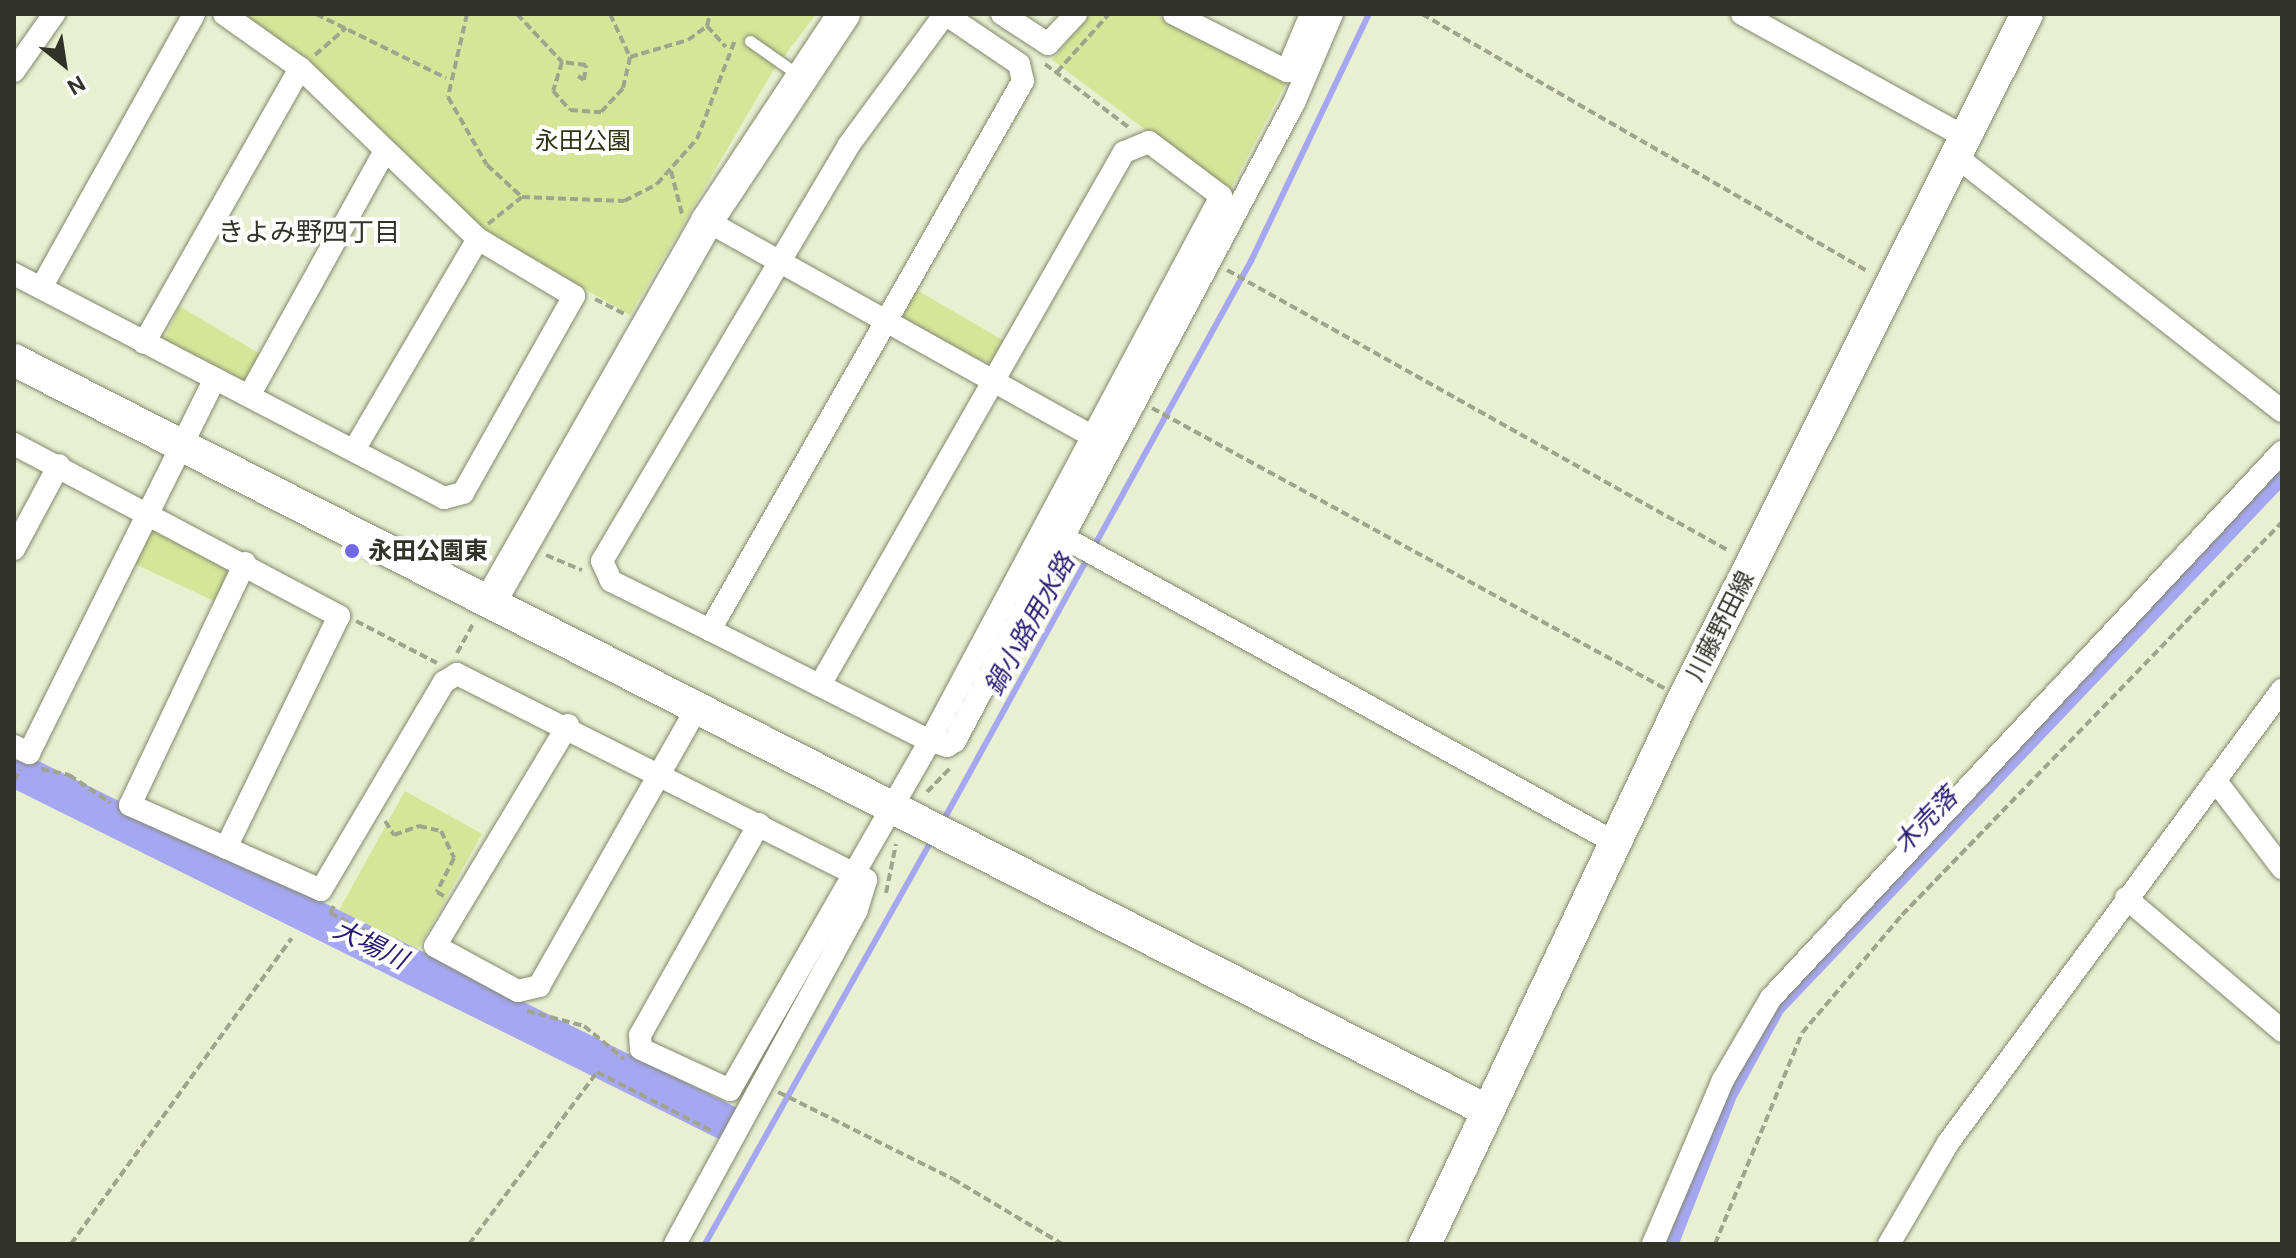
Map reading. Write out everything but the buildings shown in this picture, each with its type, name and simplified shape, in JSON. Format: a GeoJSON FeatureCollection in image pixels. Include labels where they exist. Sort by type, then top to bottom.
{"type":"FeatureCollection","features":[{"type":"Feature","properties":{"kind":"street"},"geometry":{"type":"LineString","coordinates":[[14,71],[54,14]]}},
{"type":"Feature","properties":{"kind":"street"},"geometry":{"type":"LineString","coordinates":[[41,288],[194,14]]}},
{"type":"Feature","properties":{"kind":"street"},"geometry":{"type":"LineString","coordinates":[[14,274],[444,498],[463,493],[574,296],[478,239],[383,154],[300,68],[224,14]]}},
{"type":"Feature","properties":{"kind":"street"},"geometry":{"type":"LineString","coordinates":[[483,610],[698,220],[844,14]]}},
{"type":"Feature","properties":{"kind":"street"},"geometry":{"type":"LineString","coordinates":[[1002,14],[1048,44],[1076,14]]}},
{"type":"Feature","properties":{"kind":"street"},"geometry":{"type":"LineString","coordinates":[[1189,17],[1287,71],[1311,14]]}},
{"type":"Feature","properties":{"kind":"street"},"geometry":{"type":"LineString","coordinates":[[710,630],[1023,81],[1019,64],[954,16],[936,19],[778,261],[602,561],[604,573],[710,630],[930,741],[947,746],[955,741],[1210,261],[1332,14]]}},
{"type":"Feature","properties":{"kind":"street"},"geometry":{"type":"LineString","coordinates":[[1742,14],[1958,145],[2282,411]]}},
{"type":"Feature","properties":{"kind":"street","name":"川藤野田線"},"geometry":{"type":"LineString","coordinates":[[1425,1244],[1683,700],[1958,145],[2027,14]]}},
{"type":"Feature","properties":{"kind":"street"},"geometry":{"type":"LineString","coordinates":[[144,343],[300,68]]}},
{"type":"Feature","properties":{"kind":"street"},"geometry":{"type":"LineString","coordinates":[[759,824],[640,1035],[641,1049],[730,1090],[895,807],[1221,196],[1149,142],[1136,142],[992,383],[820,685]]}},
{"type":"Feature","properties":{"kind":"street"},"geometry":{"type":"LineString","coordinates":[[249,396],[383,154]]}},
{"type":"Feature","properties":{"kind":"street"},"geometry":{"type":"LineString","coordinates":[[698,220],[778,261],[1093,437]]}},
{"type":"Feature","properties":{"kind":"street"},"geometry":{"type":"LineString","coordinates":[[354,450],[478,239]]}},
{"type":"Feature","properties":{"kind":"street"},"geometry":{"type":"LineString","coordinates":[[14,360],[184,447],[483,610],[697,708],[1486,1110]]}},
{"type":"Feature","properties":{"kind":"street"},"geometry":{"type":"LineString","coordinates":[[14,746],[29,753],[184,447],[215,379]]}},
{"type":"Feature","properties":{"kind":"street"},"geometry":{"type":"LineString","coordinates":[[14,444],[245,563],[339,616],[226,848]]}},
{"type":"Feature","properties":{"kind":"street"},"geometry":{"type":"LineString","coordinates":[[1653,1244],[1723,1080],[1771,998],[2282,452]]}},
{"type":"Feature","properties":{"kind":"street"},"geometry":{"type":"LineString","coordinates":[[14,549],[59,465]]}},
{"type":"Feature","properties":{"kind":"street"},"geometry":{"type":"LineString","coordinates":[[1063,537],[1614,842]]}},
{"type":"Feature","properties":{"kind":"street"},"geometry":{"type":"LineString","coordinates":[[245,563],[130,805],[311,890],[329,884],[450,672],[568,725],[866,880],[857,910],[675,1244]]}},
{"type":"Feature","properties":{"kind":"street"},"geometry":{"type":"LineString","coordinates":[[1889,1244],[1948,1143],[2282,690]]}},
{"type":"Feature","properties":{"kind":"street"},"geometry":{"type":"LineString","coordinates":[[568,725],[435,946],[518,991],[539,986],[664,775],[697,708]]}},
{"type":"Feature","properties":{"kind":"street"},"geometry":{"type":"LineString","coordinates":[[2215,780],[2282,868]]}},
{"type":"Feature","properties":{"kind":"street"},"geometry":{"type":"LineString","coordinates":[[2126,898],[2282,1031]]}},
{"type":"Feature","properties":{"kind":"lane"},"geometry":{"type":"LineString","coordinates":[[750,41],[800,76]]}},
{"type":"Feature","properties":{"kind":"path"},"geometry":{"type":"LineString","coordinates":[[316,14],[446,78]]}},
{"type":"Feature","properties":{"kind":"path"},"geometry":{"type":"LineString","coordinates":[[467,14],[446,78],[460,127],[522,197]]}},
{"type":"Feature","properties":{"kind":"path"},"geometry":{"type":"LineString","coordinates":[[517,14],[562,62],[586,65],[584,80],[578,76]]}},
{"type":"Feature","properties":{"kind":"path"},"geometry":{"type":"LineString","coordinates":[[562,62],[553,91],[570,110],[601,112],[623,88],[630,57],[610,14]]}},
{"type":"Feature","properties":{"kind":"path"},"geometry":{"type":"LineString","coordinates":[[630,57],[688,40],[707,26],[710,14]]}},
{"type":"Feature","properties":{"kind":"path"},"geometry":{"type":"LineString","coordinates":[[1056,73],[1109,14]]}},
{"type":"Feature","properties":{"kind":"path"},"geometry":{"type":"LineString","coordinates":[[1422,14],[1890,281]]}},
{"type":"Feature","properties":{"kind":"path"},"geometry":{"type":"LineString","coordinates":[[707,26],[727,47]]}},
{"type":"Feature","properties":{"kind":"path"},"geometry":{"type":"LineString","coordinates":[[300,68],[346,28]]}},
{"type":"Feature","properties":{"kind":"path"},"geometry":{"type":"LineString","coordinates":[[478,239],[522,197],[624,201],[671,171],[697,139],[727,47],[738,36],[750,41]]}},
{"type":"Feature","properties":{"kind":"path"},"geometry":{"type":"LineString","coordinates":[[1034,56],[1129,126],[1136,142]]}},
{"type":"Feature","properties":{"kind":"path"},"geometry":{"type":"LineString","coordinates":[[671,171],[681,213],[698,220]]}},
{"type":"Feature","properties":{"kind":"path"},"geometry":{"type":"LineString","coordinates":[[1210,261],[1751,565]]}},
{"type":"Feature","properties":{"kind":"path"},"geometry":{"type":"LineString","coordinates":[[574,296],[585,294],[631,318]]}},
{"type":"Feature","properties":{"kind":"path"},"geometry":{"type":"LineString","coordinates":[[1136,399],[1683,700]]}},
{"type":"Feature","properties":{"kind":"path"},"geometry":{"type":"LineString","coordinates":[[1715,1244],[1802,1033],[1902,915],[2282,522]]}},
{"type":"Feature","properties":{"kind":"path"},"geometry":{"type":"LineString","coordinates":[[538,552],[604,573]]}},
{"type":"Feature","properties":{"kind":"path"},"geometry":{"type":"LineString","coordinates":[[339,616],[450,672],[483,610]]}},
{"type":"Feature","properties":{"kind":"path"},"geometry":{"type":"LineString","coordinates":[[71,1244],[292,938]]}},
{"type":"Feature","properties":{"kind":"path"},"geometry":{"type":"LineString","coordinates":[[469,1244],[597,1072],[729,1140]]}},
{"type":"Feature","properties":{"kind":"path"},"geometry":{"type":"LineString","coordinates":[[762,1084],[953,1179],[1062,1244]]}},
{"type":"Feature","properties":{"kind":"green space","name":"永田公園"},"geometry":{"type":"Polygon","coordinates":[[[240,14],[816,14],[773,71],[630,315],[477,227],[240,14]]]}},
{"type":"Feature","properties":{"kind":"green space"},"geometry":{"type":"Polygon","coordinates":[[[1090,14],[1154,14],[1288,79],[1229,192],[1052,60],[1090,14]]]}},
{"type":"Feature","properties":{"kind":"green space"},"geometry":{"type":"Polygon","coordinates":[[[915,289],[1006,342],[994,364],[952,351],[901,318],[915,289]]]}},
{"type":"Feature","properties":{"kind":"green space"},"geometry":{"type":"Polygon","coordinates":[[[179,306],[262,355],[249,376],[241,381],[163,343],[179,306]]]}},
{"type":"Feature","properties":{"kind":"green space"},"geometry":{"type":"Polygon","coordinates":[[[159,530],[222,564],[228,574],[216,602],[135,564],[149,532],[159,530]]]}},
{"type":"Feature","properties":{"kind":"green space"},"geometry":{"type":"Polygon","coordinates":[[[405,791],[482,834],[416,953],[339,910],[405,791]]]}},
{"type":"Feature","properties":{"kind":"water"},"geometry":{"type":"Polygon","coordinates":[[[2282,468],[2282,488],[1783,1013],[1736,1099],[1679,1244],[1666,1244],[1728,1089],[1777,1005],[2282,468]]]}},
{"type":"Feature","properties":{"kind":"waterway","name":"鍋小路用水路"},"geometry":{"type":"LineString","coordinates":[[942,823],[1251,261],[1369,14]]}},
{"type":"Feature","properties":{"kind":"waterway","name":"大場川"},"geometry":{"type":"LineString","coordinates":[[14,769],[725,1122]]}},
{"type":"Feature","properties":{"kind":"waterway","name":"鍋小路用水路"},"geometry":{"type":"LineString","coordinates":[[705,1244],[932,839]]}},
{"type":"Feature","properties":{"kind":"place","name":"永田公園東"},"geometry":{"type":"Point","coordinates":[352,551]}},
{"type":"Feature","properties":{"kind":"district","name":"きよみ野四丁目"},"geometry":{"type":"Point","coordinates":[309,233]}},
{"type":"Feature","properties":{"kind":"water label","name":"木売落"},"geometry":{"type":"Point","coordinates":[1926,821]}}]}
